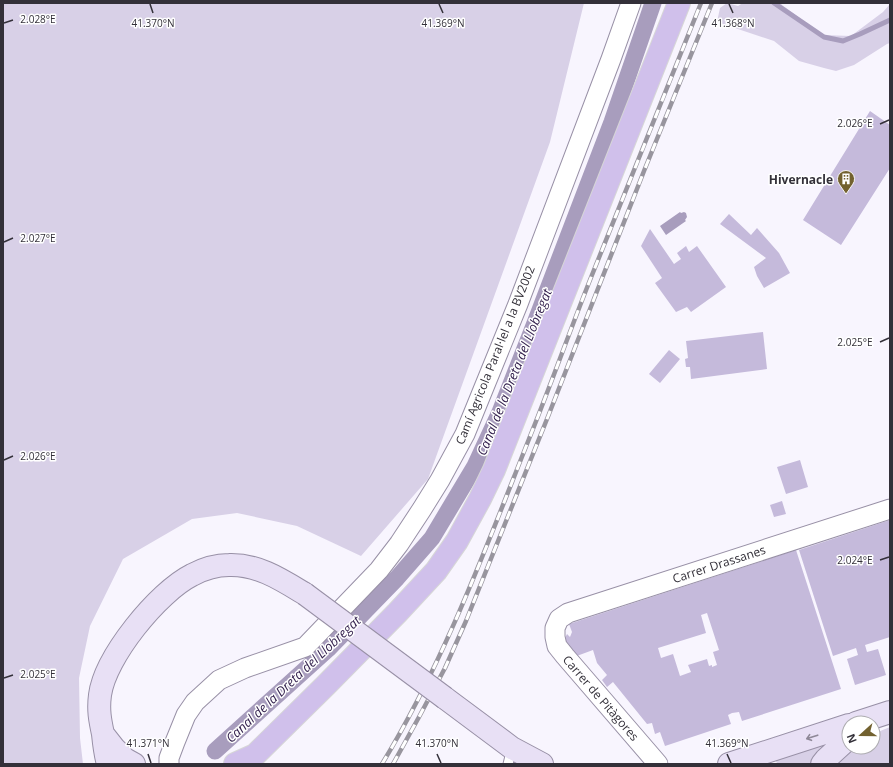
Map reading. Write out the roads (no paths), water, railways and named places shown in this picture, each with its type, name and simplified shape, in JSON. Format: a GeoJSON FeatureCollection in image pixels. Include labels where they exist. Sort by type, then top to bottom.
{"type":"FeatureCollection","features":[{"type":"Feature","properties":{"kind":"main road"},"geometry":{"type":"LineString","coordinates":[[235,764],[253,759],[397,613],[436,571],[457,541],[494,470],[569,279],[628,135],[679,3]]}},
{"type":"Feature","properties":{"kind":"street","name":"Camí Agricola Paral·lel a la BV2002"},"geometry":{"type":"LineString","coordinates":[[169,764],[169,758],[186,715],[195,702],[219,680],[244,668],[305,647],[379,570],[399,544],[440,480],[465,434],[518,304],[631,3]]}},
{"type":"Feature","properties":{"kind":"street","name":"Carrer Drassanes"},"geometry":{"type":"LineString","coordinates":[[555,628],[559,619],[568,613],[890,509]]}},
{"type":"Feature","properties":{"kind":"street"},"geometry":{"type":"LineString","coordinates":[[108,764],[99,715],[100,694],[104,678],[110,665],[126,639],[158,601],[176,585],[191,575],[206,569],[230,565],[256,569],[269,574],[304,594],[445,698],[510,756],[542,764]]}},
{"type":"Feature","properties":{"kind":"street","name":"Carrer de Pitàgores"},"geometry":{"type":"LineString","coordinates":[[555,628],[557,646],[658,764]]}},
{"type":"Feature","properties":{"kind":"street"},"geometry":{"type":"LineString","coordinates":[[729,764],[841,728]]}},
{"type":"Feature","properties":{"kind":"street"},"geometry":{"type":"LineString","coordinates":[[103,734],[125,759],[134,764]]}},
{"type":"Feature","properties":{"kind":"street"},"geometry":{"type":"LineString","coordinates":[[822,764],[841,745]]}},
{"type":"Feature","properties":{"kind":"waterway","name":"Canal de la Dreta del Llobregat"},"geometry":{"type":"LineString","coordinates":[[215,751],[328,649],[397,578],[432,538],[475,466],[500,412],[535,323],[612,122],[653,3]]}},
{"type":"Feature","properties":{"kind":"waterway"},"geometry":{"type":"LineString","coordinates":[[774,3],[824,37],[843,41],[890,20]]}},
{"type":"Feature","properties":{"kind":"railway"},"geometry":{"type":"LineString","coordinates":[[382,764],[425,686],[480,564],[590,280],[701,3]]}},
{"type":"Feature","properties":{"kind":"railway"},"geometry":{"type":"LineString","coordinates":[[393,764],[445,668],[466,621],[712,3]]}},
{"type":"Feature","properties":{"kind":"place","name":"Hivernacle"},"geometry":{"type":"Point","coordinates":[846,194]}}]}
